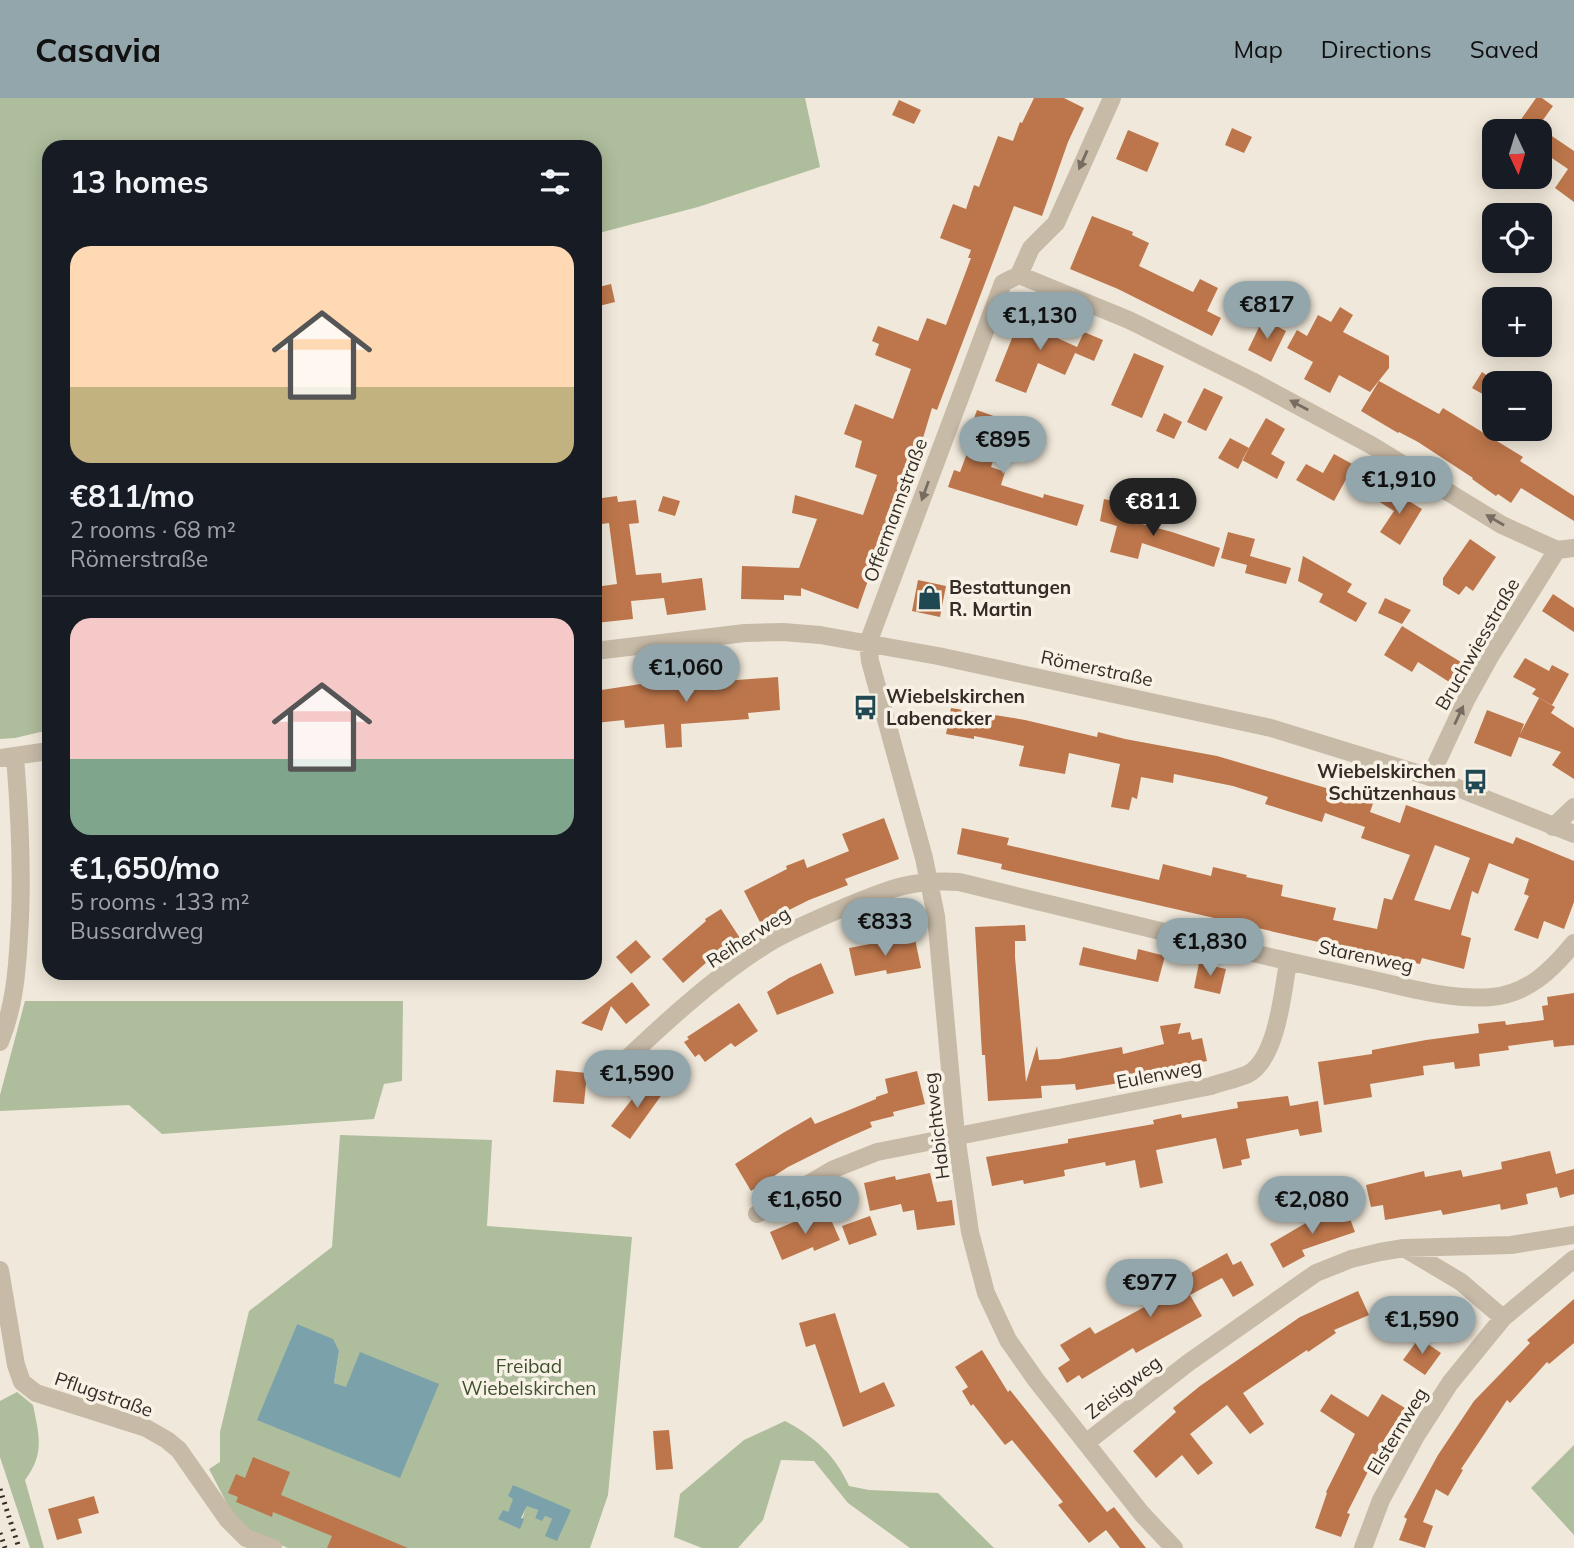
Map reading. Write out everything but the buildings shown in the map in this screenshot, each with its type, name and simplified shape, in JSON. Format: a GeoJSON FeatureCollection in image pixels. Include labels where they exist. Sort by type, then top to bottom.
{"type":"FeatureCollection","features":[{"type":"Feature","properties":{"kind":"street","name":"Offermannstraße"},"geometry":{"type":"LineString","coordinates":[[868,643],[1003,283],[1019,275],[1031,248],[1056,223],[1112,98]]}},
{"type":"Feature","properties":{"kind":"street"},"geometry":{"type":"LineString","coordinates":[[1019,275],[1129,320],[1252,380],[1371,445],[1502,525],[1565,549]]}},
{"type":"Feature","properties":{"kind":"street","name":"Bruchwiesstraße"},"geometry":{"type":"LineString","coordinates":[[1430,777],[1466,700],[1491,655],[1565,549]]}},
{"type":"Feature","properties":{"kind":"street","name":"Römerstraße"},"geometry":{"type":"LineString","coordinates":[[602,650],[745,633],[820,635],[868,643],[1144,699],[1271,728],[1430,777],[1574,834]]}},
{"type":"Feature","properties":{"kind":"street","name":"Habichtweg"},"geometry":{"type":"LineString","coordinates":[[868,643],[936,916],[956,1135],[970,1232],[986,1293],[1008,1339],[1036,1380],[1142,1514],[1174,1548]]}},
{"type":"Feature","properties":{"kind":"street"},"geometry":{"type":"LineString","coordinates":[[0,1042],[9,1018],[16,984],[22,894],[21,833],[8,758],[42,752]]}},
{"type":"Feature","properties":{"kind":"street"},"geometry":{"type":"LineString","coordinates":[[1553,827],[1574,807]]}},
{"type":"Feature","properties":{"kind":"street","name":"Starenweg"},"geometry":{"type":"LineString","coordinates":[[929,880],[958,882],[1289,962],[1444,994],[1494,997],[1516,992],[1556,965],[1574,943]]}},
{"type":"Feature","properties":{"kind":"street","name":"Reiherweg"},"geometry":{"type":"LineString","coordinates":[[615,1070],[650,1036],[723,976],[772,942],[814,920],[875,895],[929,880]]}},
{"type":"Feature","properties":{"kind":"street","name":"Eulenweg"},"geometry":{"type":"LineString","coordinates":[[757,1214],[834,1169],[877,1152],[1210,1086],[1250,1073],[1265,1055],[1275,1031],[1289,962]]}},
{"type":"Feature","properties":{"kind":"street","name":"Zeisigweg"},"geometry":{"type":"LineString","coordinates":[[1087,1442],[1188,1363],[1316,1273],[1351,1259],[1404,1248],[1511,1245],[1574,1235]]}},
{"type":"Feature","properties":{"kind":"street"},"geometry":{"type":"LineString","coordinates":[[1404,1248],[1461,1282],[1503,1318]]}},
{"type":"Feature","properties":{"kind":"street","name":"Elsternweg"},"geometry":{"type":"LineString","coordinates":[[1363,1548],[1381,1500],[1416,1436],[1450,1383],[1503,1318],[1574,1259]]}},
{"type":"Feature","properties":{"kind":"street","name":"Pflugstraße"},"geometry":{"type":"LineString","coordinates":[[0,1270],[16,1365],[22,1382],[36,1393],[146,1428],[167,1440],[179,1450],[222,1512],[246,1538],[273,1548]]}},
{"type":"Feature","properties":{"kind":"green space"},"geometry":{"type":"Polygon","coordinates":[[[0,98],[805,98],[820,167],[698,207],[602,232],[602,140],[42,140],[42,732],[0,739],[0,98]]]}},
{"type":"Feature","properties":{"kind":"green space"},"geometry":{"type":"Polygon","coordinates":[[[25,1001],[403,1001],[402,1081],[384,1084],[374,1119],[162,1134],[129,1105],[0,1111],[0,1095],[25,1001]]]}},
{"type":"Feature","properties":{"kind":"green space","name":"Freibad Wiebelskirchen"},"geometry":{"type":"Polygon","coordinates":[[[340,1135],[492,1140],[487,1226],[632,1237],[608,1495],[590,1548],[288,1548],[250,1533],[232,1513],[209,1469],[220,1462],[220,1432],[249,1311],[332,1247],[340,1135]],[[297,1324],[258,1420],[346,1388],[334,1383],[339,1351],[297,1324]],[[514,1499],[508,1512],[519,1528],[527,1505],[538,1510],[535,1518],[545,1516],[552,1519],[571,1510],[514,1499]]]}},
{"type":"Feature","properties":{"kind":"green space"},"geometry":{"type":"Polygon","coordinates":[[[17,1392],[33,1405],[37,1426],[39,1444],[36,1462],[25,1480],[44,1548],[30,1548],[0,1457],[0,1401],[17,1392]]]}},
{"type":"Feature","properties":{"kind":"green space"},"geometry":{"type":"Polygon","coordinates":[[[785,1421],[806,1434],[831,1456],[849,1486],[869,1490],[938,1493],[994,1548],[910,1548],[848,1503],[814,1461],[781,1460],[763,1520],[738,1548],[702,1548],[674,1537],[680,1494],[744,1440],[785,1421]]]}},
{"type":"Feature","properties":{"kind":"green space"},"geometry":{"type":"Polygon","coordinates":[[[1574,1445],[1574,1535],[1531,1488],[1574,1445]]]}},
{"type":"Feature","properties":{"kind":"water"},"geometry":{"type":"Polygon","coordinates":[[[297,1324],[333,1339],[339,1351],[334,1383],[346,1387],[360,1352],[439,1384],[400,1478],[257,1420],[297,1324]]]}},
{"type":"Feature","properties":{"kind":"water"},"geometry":{"type":"Polygon","coordinates":[[[513,1485],[571,1510],[557,1541],[545,1536],[552,1519],[545,1516],[542,1521],[535,1518],[538,1510],[527,1506],[521,1518],[524,1519],[520,1529],[498,1519],[503,1510],[508,1512],[513,1499],[508,1496],[513,1485]]]}},
{"type":"Feature","properties":{"kind":"railway"},"geometry":{"type":"LineString","coordinates":[[0,1489],[19,1548]]}},
{"type":"Feature","properties":{"kind":"railway"},"geometry":{"type":"LineString","coordinates":[[0,1533],[5,1548]]}},
{"type":"Feature","properties":{"kind":"place","name":"Bestattungen R. Martin"},"geometry":{"type":"Point","coordinates":[929,598]}},
{"type":"Feature","properties":{"kind":"place","name":"Wiebelskirchen Labenacker"},"geometry":{"type":"Point","coordinates":[866,707]}},
{"type":"Feature","properties":{"kind":"place","name":"Wiebelskirchen Schützenhaus"},"geometry":{"type":"Point","coordinates":[1476,782]}}]}
